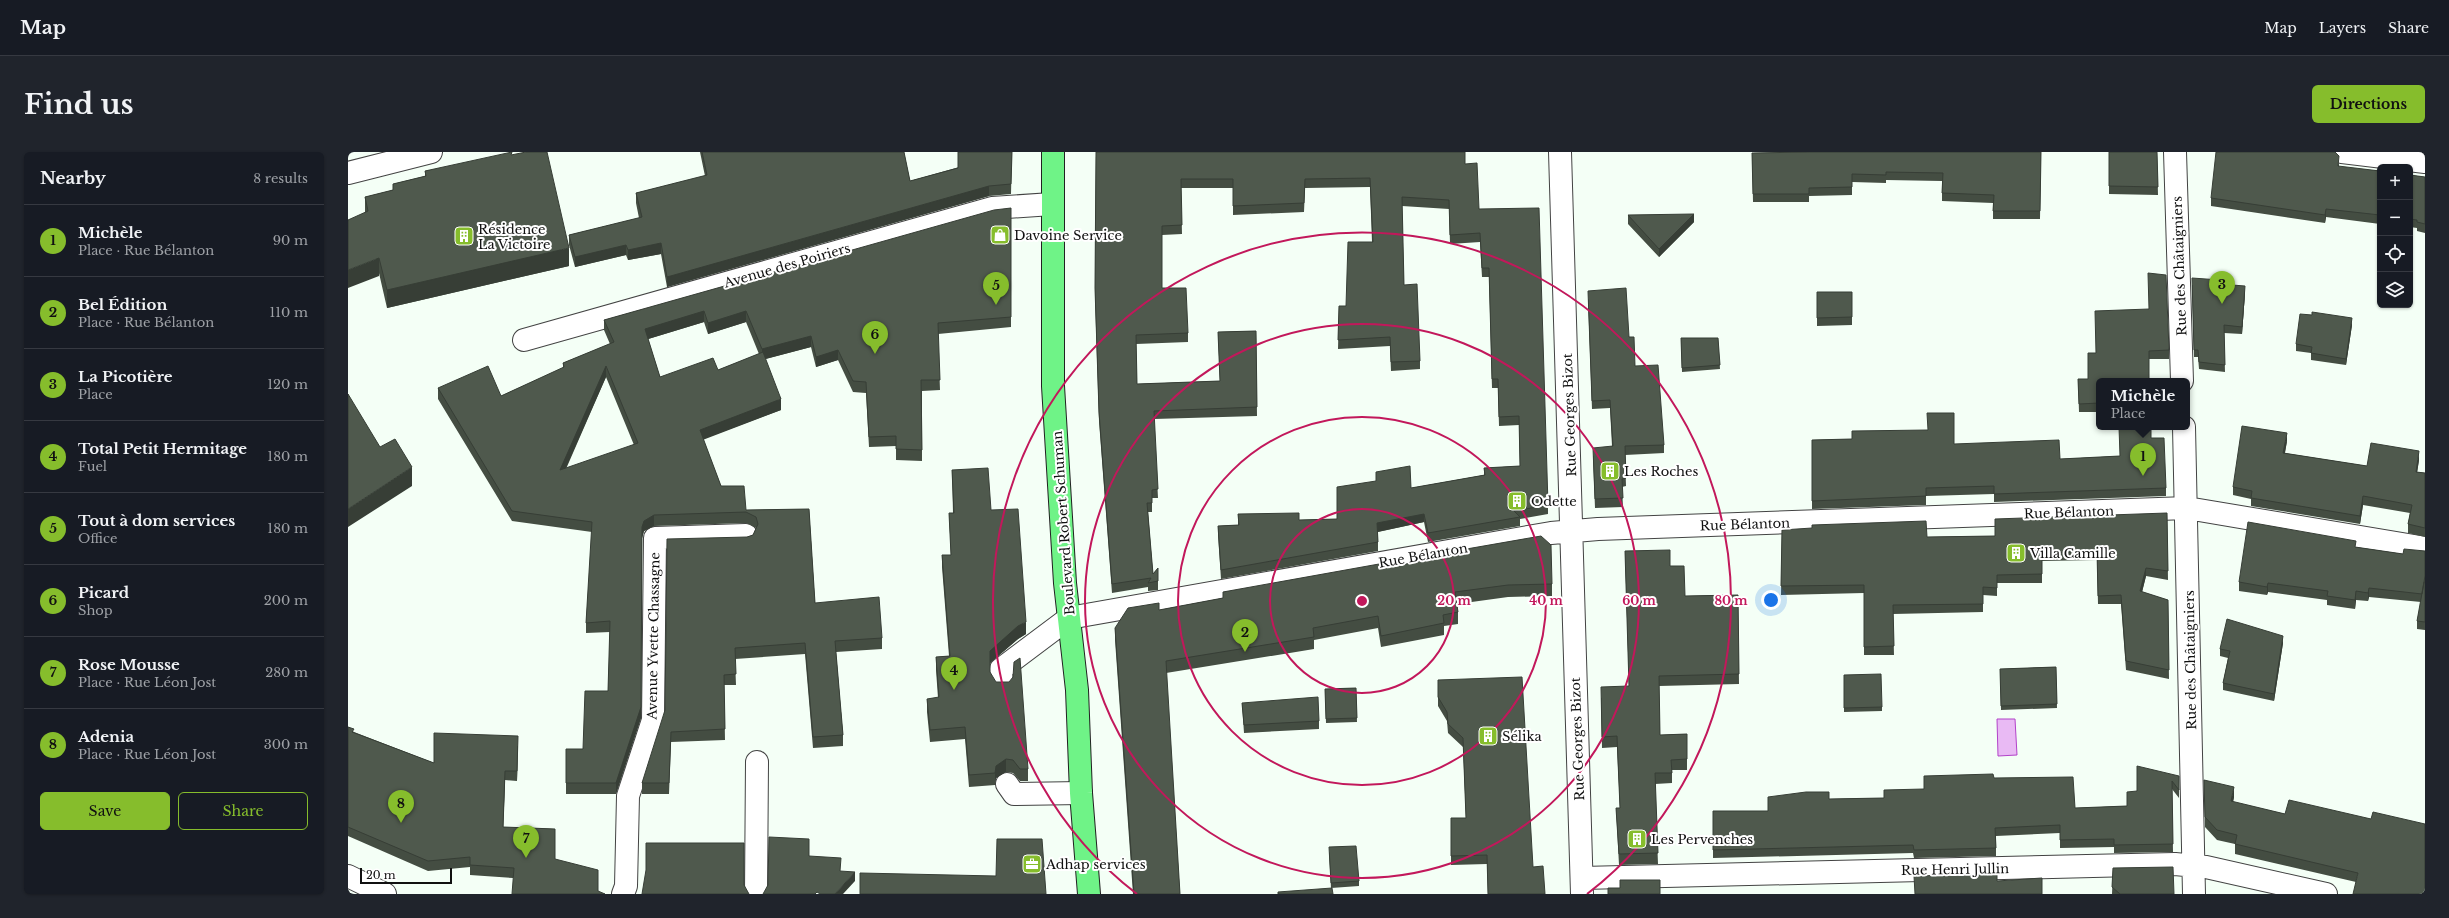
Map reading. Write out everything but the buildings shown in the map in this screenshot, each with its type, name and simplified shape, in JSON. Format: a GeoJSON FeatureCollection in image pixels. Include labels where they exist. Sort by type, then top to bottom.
{"type":"FeatureCollection","features":[{"type":"Feature","properties":{"kind":"main road","name":"Boulevard Robert Schuman"},"geometry":{"type":"LineString","coordinates":[[1053,152],[1053,386],[1069,618],[1078,690],[1081,793],[1089,894]]}},
{"type":"Feature","properties":{"kind":"street"},"geometry":{"type":"LineString","coordinates":[[348,173],[432,152]]}},
{"type":"Feature","properties":{"kind":"street","name":"Rue Georges Bizot"},"geometry":{"type":"LineString","coordinates":[[1560,152],[1572,532],[1571,573],[1582,886]]}},
{"type":"Feature","properties":{"kind":"street","name":"Rue des Châtaigniers"},"geometry":{"type":"LineString","coordinates":[[2175,152],[2182,378]]}},
{"type":"Feature","properties":{"kind":"street"},"geometry":{"type":"LineString","coordinates":[[2342,152],[2425,162]]}},
{"type":"Feature","properties":{"kind":"street","name":"Avenue des Poiriers"},"geometry":{"type":"LineString","coordinates":[[524,340],[992,208],[1052,204]]}},
{"type":"Feature","properties":{"kind":"street","name":"Rue des Châtaigniers"},"geometry":{"type":"LineString","coordinates":[[2184,430],[2187,508],[2194,894]]}},
{"type":"Feature","properties":{"kind":"street","name":"Rue Bélanton"},"geometry":{"type":"LineString","coordinates":[[1069,618],[1551,533],[2187,508],[2425,548]]}},
{"type":"Feature","properties":{"kind":"street","name":"Avenue Yvette Chassagne"},"geometry":{"type":"LineString","coordinates":[[623,894],[626,886],[628,796],[653,720],[655,538],[746,535]]}},
{"type":"Feature","properties":{"kind":"street"},"geometry":{"type":"LineString","coordinates":[[1002,684],[1001,669],[1069,618]]}},
{"type":"Feature","properties":{"kind":"street"},"geometry":{"type":"LineString","coordinates":[[756,894],[757,762]]}},
{"type":"Feature","properties":{"kind":"street"},"geometry":{"type":"LineString","coordinates":[[1007,784],[1014,794],[1081,793]]}},
{"type":"Feature","properties":{"kind":"street","name":"Rue Henri Jullin"},"geometry":{"type":"LineString","coordinates":[[1582,886],[2167,864],[2194,866],[2326,894]]}},
{"type":"Feature","properties":{"kind":"street"},"geometry":{"type":"LineString","coordinates":[[348,876],[385,894]]}},
{"type":"Feature","properties":{"kind":"shaded area"},"geometry":{"type":"Polygon","coordinates":[[[1997,719],[2015,719],[2017,755],[1998,756],[1997,719]]]}},
{"type":"Feature","properties":{"kind":"place","name":"Davoine Service"},"geometry":{"type":"Point","coordinates":[1000,235]}},
{"type":"Feature","properties":{"kind":"place","name":"Résidence La Victoire"},"geometry":{"type":"Point","coordinates":[464,236]}},
{"type":"Feature","properties":{"kind":"place","name":"La Picotière"},"geometry":{"type":"Point","coordinates":[2222,304]}},
{"type":"Feature","properties":{"kind":"place","name":"Tout à dom services"},"geometry":{"type":"Point","coordinates":[996,305]}},
{"type":"Feature","properties":{"kind":"place","name":"Picard"},"geometry":{"type":"Point","coordinates":[875,354]}},
{"type":"Feature","properties":{"kind":"place","name":"Les Roches"},"geometry":{"type":"Point","coordinates":[1610,471]}},
{"type":"Feature","properties":{"kind":"place","name":"Michèle"},"geometry":{"type":"Point","coordinates":[2143,476]}},
{"type":"Feature","properties":{"kind":"place","name":"Odette"},"geometry":{"type":"Point","coordinates":[1517,501]}},
{"type":"Feature","properties":{"kind":"place","name":"Villa Camille"},"geometry":{"type":"Point","coordinates":[2016,553]}},
{"type":"Feature","properties":{"kind":"place","name":"Bel Édition"},"geometry":{"type":"Point","coordinates":[1245,652]}},
{"type":"Feature","properties":{"kind":"place","name":"Total Petit Hermitage"},"geometry":{"type":"Point","coordinates":[954,690]}},
{"type":"Feature","properties":{"kind":"place","name":"Sélika"},"geometry":{"type":"Point","coordinates":[1488,736]}},
{"type":"Feature","properties":{"kind":"place","name":"Adenia"},"geometry":{"type":"Point","coordinates":[401,823]}},
{"type":"Feature","properties":{"kind":"place","name":"Les Pervenches"},"geometry":{"type":"Point","coordinates":[1637,839]}},
{"type":"Feature","properties":{"kind":"place","name":"Rose Mousse"},"geometry":{"type":"Point","coordinates":[526,858]}},
{"type":"Feature","properties":{"kind":"place","name":"Adhap services"},"geometry":{"type":"Point","coordinates":[1032,864]}}]}
